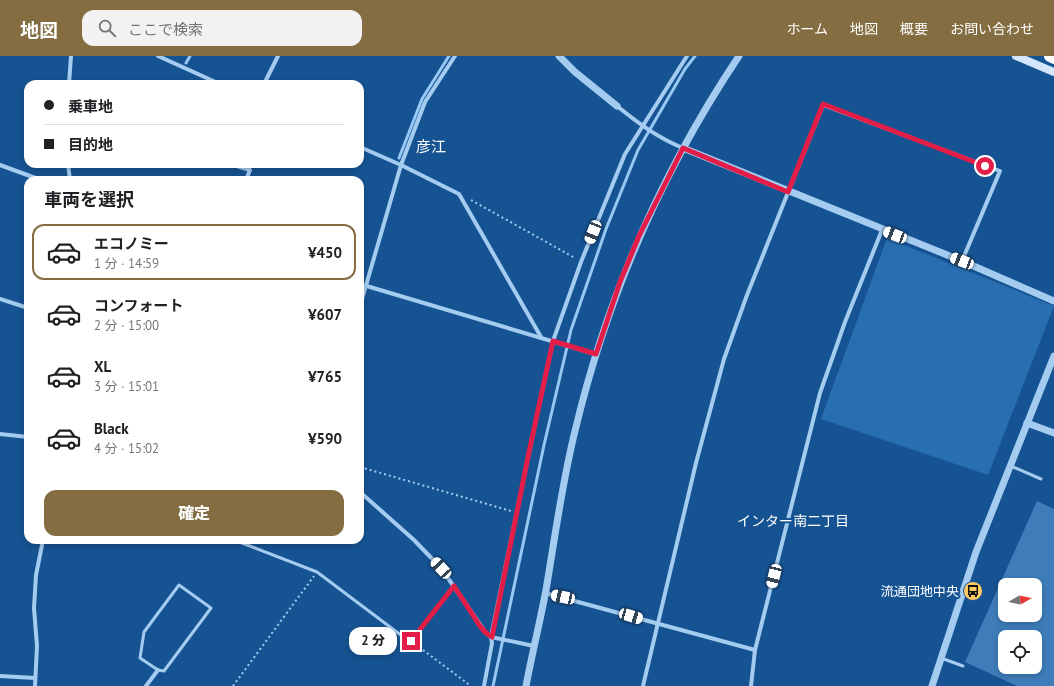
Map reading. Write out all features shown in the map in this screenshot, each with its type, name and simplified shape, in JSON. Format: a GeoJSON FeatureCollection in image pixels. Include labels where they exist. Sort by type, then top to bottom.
{"type":"FeatureCollection","features":[{"type":"Feature","properties":{"kind":"highway"},"geometry":{"type":"LineString","coordinates":[[1050,56],[1054,58]]}},
{"type":"Feature","properties":{"kind":"main road"},"geometry":{"type":"LineString","coordinates":[[1016,56],[1054,72]]}},
{"type":"Feature","properties":{"kind":"street"},"geometry":{"type":"LineString","coordinates":[[69,80],[71,56]]}},
{"type":"Feature","properties":{"kind":"street"},"geometry":{"type":"LineString","coordinates":[[158,56],[211,80]]}},
{"type":"Feature","properties":{"kind":"street"},"geometry":{"type":"LineString","coordinates":[[266,80],[278,56]]}},
{"type":"Feature","properties":{"kind":"street"},"geometry":{"type":"LineString","coordinates":[[364,293],[401,165],[425,102],[454,56]]}},
{"type":"Feature","properties":{"kind":"street"},"geometry":{"type":"LineString","coordinates":[[559,56],[575,72],[642,126],[662,138],[788,192],[962,261],[1054,301]]}},
{"type":"Feature","properties":{"kind":"street"},"geometry":{"type":"LineString","coordinates":[[484,686],[516,512],[553,341],[581,262],[625,154],[687,56]]}},
{"type":"Feature","properties":{"kind":"street"},"geometry":{"type":"LineString","coordinates":[[526,686],[545,593],[574,432],[596,354],[620,282],[639,236],[683,148],[703,112],[739,56]]}},
{"type":"Feature","properties":{"kind":"street"},"geometry":{"type":"LineString","coordinates":[[643,686],[696,463],[724,359],[747,295],[823,104],[1000,171],[962,261]]}},
{"type":"Feature","properties":{"kind":"street"},"geometry":{"type":"LineString","coordinates":[[364,149],[401,165],[459,194],[540,337]]}},
{"type":"Feature","properties":{"kind":"street"},"geometry":{"type":"LineString","coordinates":[[0,165],[30,176]]}},
{"type":"Feature","properties":{"kind":"street"},"geometry":{"type":"LineString","coordinates":[[243,168],[250,170],[248,176]]}},
{"type":"Feature","properties":{"kind":"street"},"geometry":{"type":"LineString","coordinates":[[751,686],[751,676],[756,650],[820,393],[845,322],[882,230]]}},
{"type":"Feature","properties":{"kind":"street"},"geometry":{"type":"LineString","coordinates":[[366,286],[596,354]]}},
{"type":"Feature","properties":{"kind":"street"},"geometry":{"type":"LineString","coordinates":[[0,299],[24,307]]}},
{"type":"Feature","properties":{"kind":"street"},"geometry":{"type":"LineString","coordinates":[[932,686],[976,552],[1054,356]]}},
{"type":"Feature","properties":{"kind":"street"},"geometry":{"type":"LineString","coordinates":[[1027,423],[1054,433]]}},
{"type":"Feature","properties":{"kind":"street"},"geometry":{"type":"LineString","coordinates":[[0,434],[24,437]]}},
{"type":"Feature","properties":{"kind":"street"},"geometry":{"type":"LineString","coordinates":[[364,496],[425,551],[441,568],[486,633],[492,637],[534,646]]}},
{"type":"Feature","properties":{"kind":"street"},"geometry":{"type":"LineString","coordinates":[[35,686],[37,646],[34,608],[36,575],[42,544]]}},
{"type":"Feature","properties":{"kind":"street"},"geometry":{"type":"LineString","coordinates":[[545,593],[756,650]]}},
{"type":"Feature","properties":{"kind":"street"},"geometry":{"type":"LineString","coordinates":[[146,686],[158,670]]}},
{"type":"Feature","properties":{"kind":"street"},"geometry":{"type":"LineString","coordinates":[[0,676],[35,678]]}},
{"type":"Feature","properties":{"kind":"lane"},"geometry":{"type":"LineString","coordinates":[[1009,466],[1041,479]]}},
{"type":"Feature","properties":{"kind":"lane"},"geometry":{"type":"LineString","coordinates":[[244,544],[317,572],[410,642],[454,586]]}},
{"type":"Feature","properties":{"kind":"lane"},"geometry":{"type":"LineString","coordinates":[[179,585],[211,608],[164,671],[158,670],[140,658],[144,632],[179,585]]}},
{"type":"Feature","properties":{"kind":"lane"},"geometry":{"type":"LineString","coordinates":[[941,658],[963,666]]}},
{"type":"Feature","properties":{"kind":"path"},"geometry":{"type":"LineString","coordinates":[[459,194],[581,262]]}},
{"type":"Feature","properties":{"kind":"path"},"geometry":{"type":"LineString","coordinates":[[364,468],[516,512]]}},
{"type":"Feature","properties":{"kind":"path"},"geometry":{"type":"LineString","coordinates":[[233,686],[317,572]]}},
{"type":"Feature","properties":{"kind":"path"},"geometry":{"type":"LineString","coordinates":[[411,641],[471,686]]}},
{"type":"Feature","properties":{"kind":"shaded area"},"geometry":{"type":"Polygon","coordinates":[[[887,238],[1054,306],[988,475],[821,419],[887,238]]]}},
{"type":"Feature","properties":{"kind":"building"},"geometry":{"type":"Polygon","coordinates":[[[1037,501],[1054,509],[1054,686],[1017,686],[965,662],[998,588],[998,622],[1042,622],[1042,578],[1003,578],[1037,501]]]}},
{"type":"Feature","properties":{"kind":"waterway"},"geometry":{"type":"LineString","coordinates":[[186,63],[190,56]]}},
{"type":"Feature","properties":{"kind":"waterway"},"geometry":{"type":"LineString","coordinates":[[399,158],[422,99],[449,56]]}},
{"type":"Feature","properties":{"kind":"waterway"},"geometry":{"type":"LineString","coordinates":[[493,686],[544,445],[571,330],[606,229],[638,150],[685,69],[695,56]]}},
{"type":"Feature","properties":{"kind":"place","name":"流通団地中央"},"geometry":{"type":"Point","coordinates":[973,591]}},
{"type":"Feature","properties":{"kind":"district","name":"彦江"},"geometry":{"type":"Point","coordinates":[431,147]}},
{"type":"Feature","properties":{"kind":"district","name":"インター南二丁目"},"geometry":{"type":"Point","coordinates":[793,521]}},
{"type":"Feature","properties":{"kind":"route"},"geometry":{"type":"LineString","coordinates":[[411,641],[454,586],[470,608],[480,626],[492,637],[553,341],[596,354],[620,282],[639,236],[683,148],[788,192],[823,104],[985,166]]}}]}
